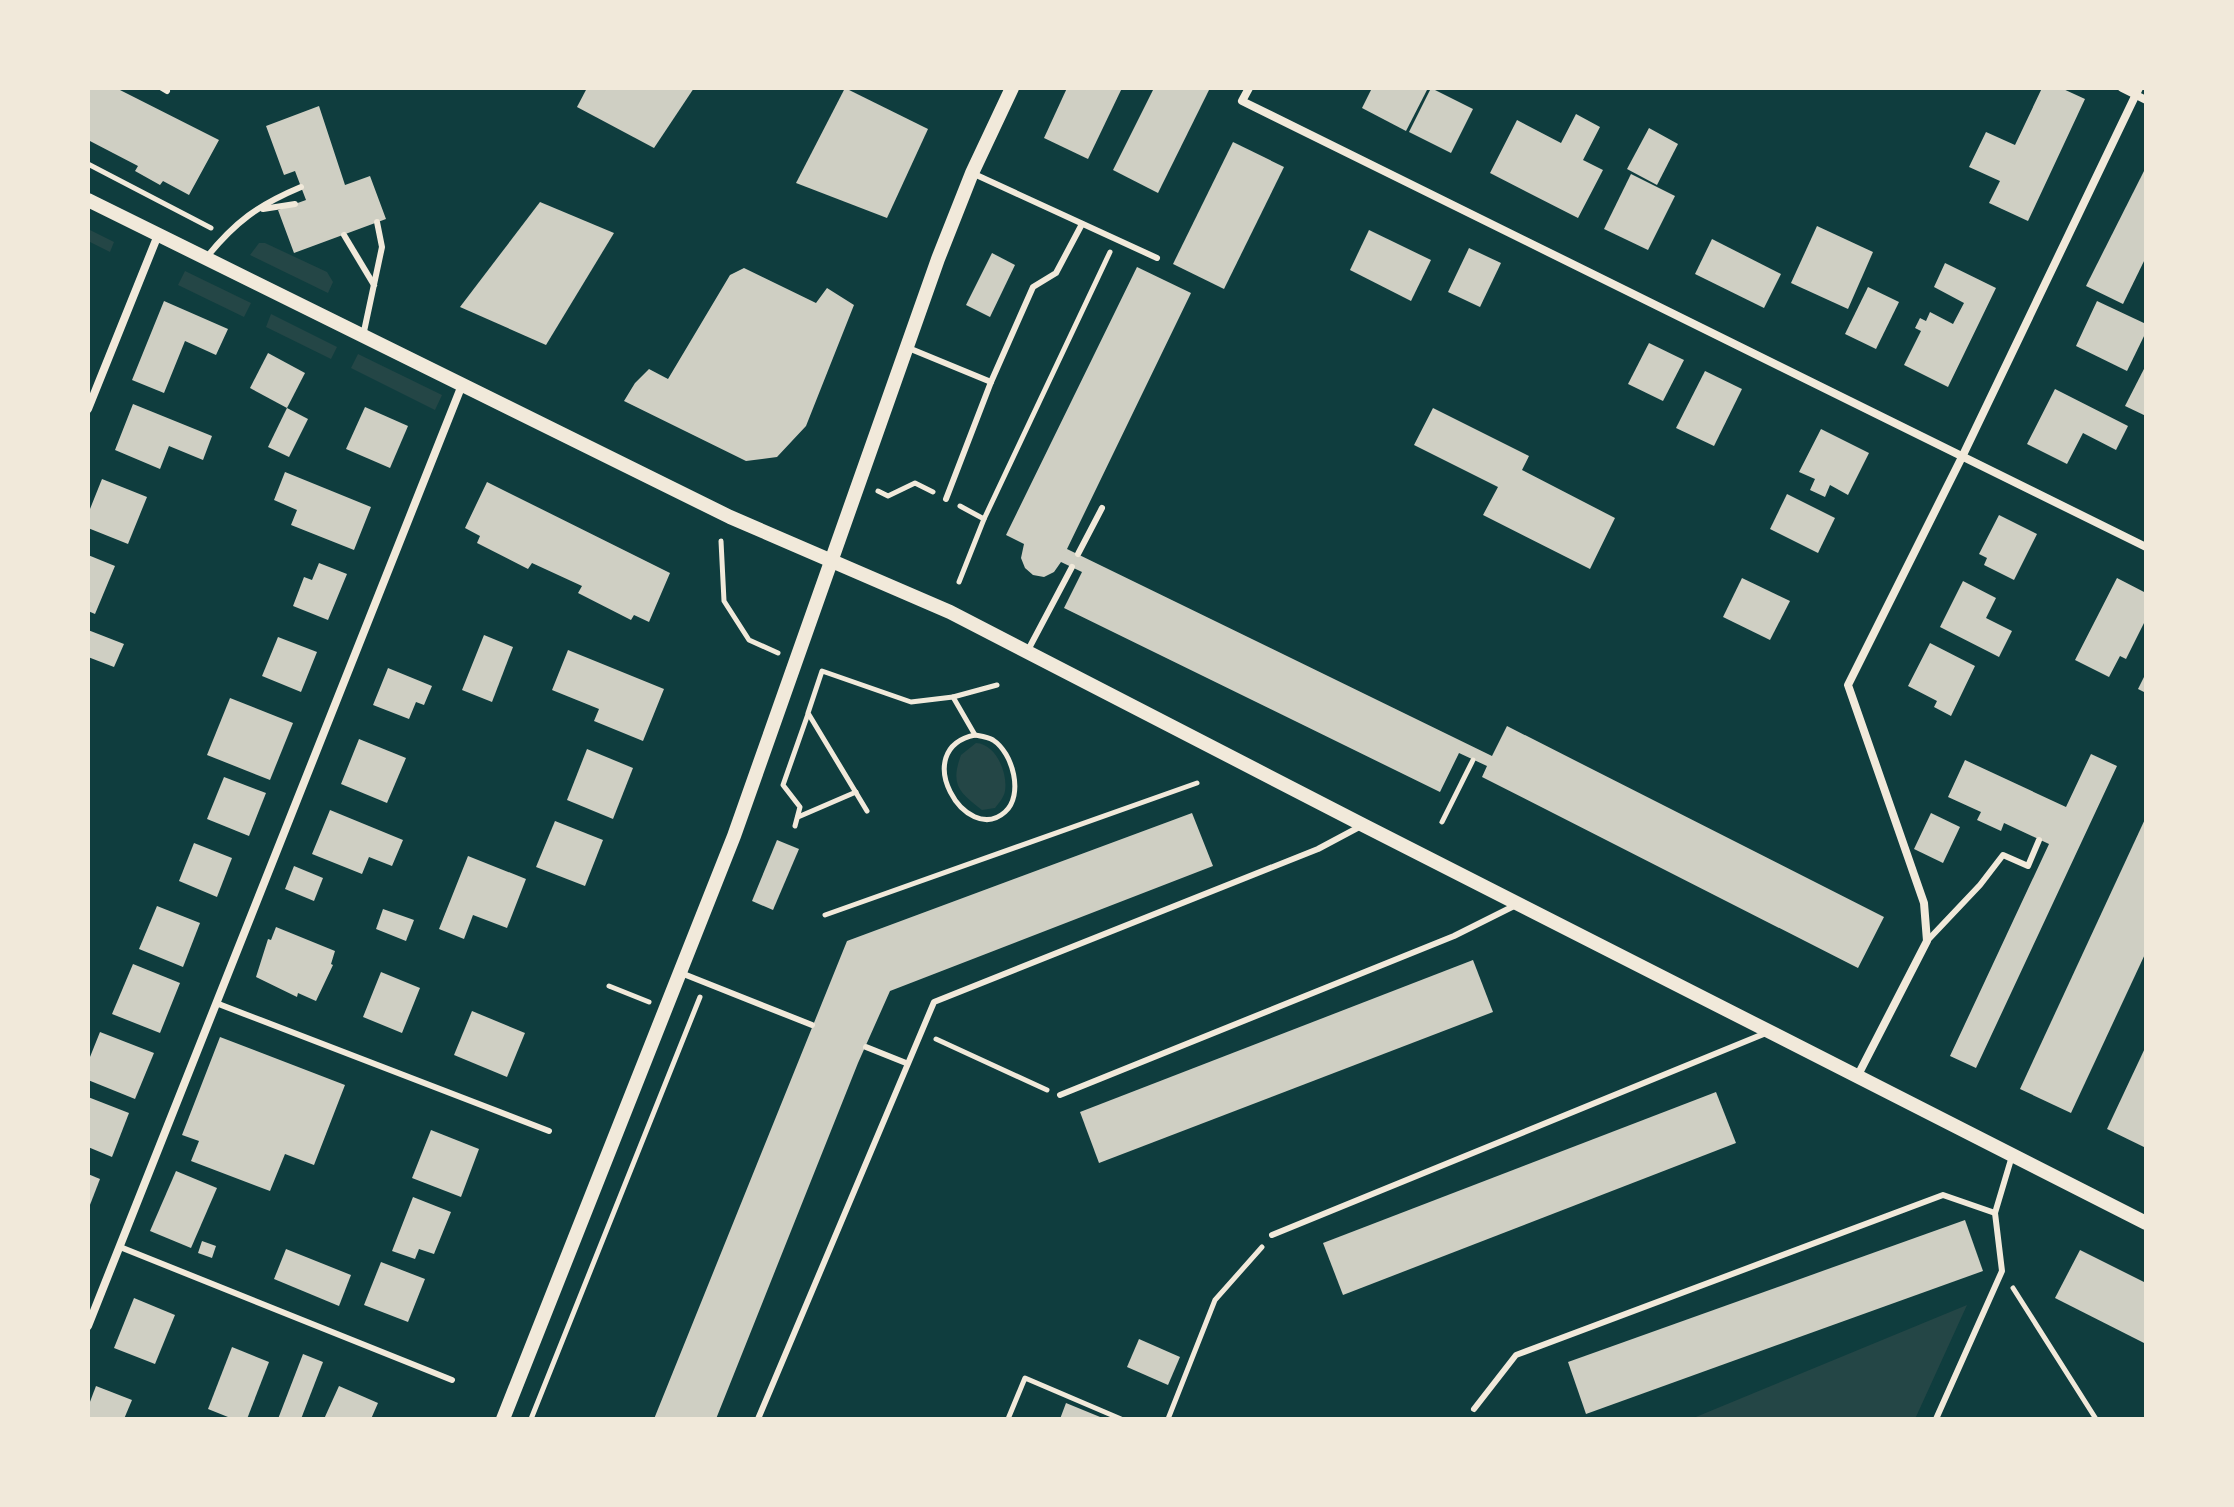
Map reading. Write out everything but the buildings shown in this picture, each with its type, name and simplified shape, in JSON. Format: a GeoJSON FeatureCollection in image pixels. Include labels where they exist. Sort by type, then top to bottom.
{"type":"FeatureCollection","features":[{"type":"Feature","properties":{"kind":"street"},"geometry":{"type":"LineString","coordinates":[[503,1419],[734,836],[906,347],[972,173],[1012,88]]}},
{"type":"Feature","properties":{"kind":"street"},"geometry":{"type":"LineString","coordinates":[[1249,88],[1242,101],[2146,547]]}},
{"type":"Feature","properties":{"kind":"street"},"geometry":{"type":"LineString","coordinates":[[2122,88],[2138,92],[2146,100]]}},
{"type":"Feature","properties":{"kind":"street"},"geometry":{"type":"LineString","coordinates":[[1857,1077],[1927,941],[1924,903],[1848,685],[2138,92]]}},
{"type":"Feature","properties":{"kind":"street"},"geometry":{"type":"LineString","coordinates":[[88,200],[719,511],[950,612],[2146,1223]]}},
{"type":"Feature","properties":{"kind":"street"},"geometry":{"type":"LineString","coordinates":[[88,409],[158,235]]}},
{"type":"Feature","properties":{"kind":"street"},"geometry":{"type":"LineString","coordinates":[[88,1326],[462,385]]}},
{"type":"Feature","properties":{"kind":"lane"},"geometry":{"type":"LineString","coordinates":[[972,173],[1157,258]]}},
{"type":"Feature","properties":{"kind":"lane"},"geometry":{"type":"LineString","coordinates":[[206,258],[231,227],[301,187]]}},
{"type":"Feature","properties":{"kind":"lane"},"geometry":{"type":"LineString","coordinates":[[256,210],[295,204]]}},
{"type":"Feature","properties":{"kind":"lane"},"geometry":{"type":"LineString","coordinates":[[363,336],[382,247],[377,222]]}},
{"type":"Feature","properties":{"kind":"lane"},"geometry":{"type":"LineString","coordinates":[[946,499],[991,382],[1033,287],[1056,273],[1082,224]]}},
{"type":"Feature","properties":{"kind":"lane"},"geometry":{"type":"LineString","coordinates":[[344,235],[374,285]]}},
{"type":"Feature","properties":{"kind":"lane"},"geometry":{"type":"LineString","coordinates":[[906,347],[991,382]]}},
{"type":"Feature","properties":{"kind":"lane"},"geometry":{"type":"LineString","coordinates":[[1078,554],[1102,508]]}},
{"type":"Feature","properties":{"kind":"lane"},"geometry":{"type":"LineString","coordinates":[[1026,653],[1072,567]]}},
{"type":"Feature","properties":{"kind":"lane"},"geometry":{"type":"LineString","coordinates":[[758,1419],[934,1002],[1318,849],[1363,825]]}},
{"type":"Feature","properties":{"kind":"lane"},"geometry":{"type":"LineString","coordinates":[[1927,941],[1980,885],[2003,855],[2028,866],[2039,840]]}},
{"type":"Feature","properties":{"kind":"lane"},"geometry":{"type":"LineString","coordinates":[[1060,1095],[1454,936],[1519,904]]}},
{"type":"Feature","properties":{"kind":"lane"},"geometry":{"type":"LineString","coordinates":[[681,973],[812,1025]]}},
{"type":"Feature","properties":{"kind":"lane"},"geometry":{"type":"LineString","coordinates":[[216,1003],[549,1131]]}},
{"type":"Feature","properties":{"kind":"lane"},"geometry":{"type":"LineString","coordinates":[[1272,1235],[1769,1032]]}},
{"type":"Feature","properties":{"kind":"lane"},"geometry":{"type":"LineString","coordinates":[[866,1047],[906,1063]]}},
{"type":"Feature","properties":{"kind":"lane"},"geometry":{"type":"LineString","coordinates":[[1936,1419],[2002,1271],[1995,1213],[2012,1156]]}},
{"type":"Feature","properties":{"kind":"lane"},"geometry":{"type":"LineString","coordinates":[[1474,1409],[1516,1355],[1943,1195],[1995,1213]]}},
{"type":"Feature","properties":{"kind":"lane"},"geometry":{"type":"LineString","coordinates":[[120,1247],[452,1380]]}},
{"type":"Feature","properties":{"kind":"path"},"geometry":{"type":"LineString","coordinates":[[88,164],[224,235]]}},
{"type":"Feature","properties":{"kind":"path"},"geometry":{"type":"LineString","coordinates":[[984,519],[1116,239]]}},
{"type":"Feature","properties":{"kind":"path"},"geometry":{"type":"LineString","coordinates":[[721,541],[724,601],[749,640],[782,655]]}},
{"type":"Feature","properties":{"kind":"path"},"geometry":{"type":"LineString","coordinates":[[795,826],[800,807],[783,785],[822,671],[911,702],[953,697],[997,685]]}},
{"type":"Feature","properties":{"kind":"path"},"geometry":{"type":"LineString","coordinates":[[953,697],[975,735],[993,740],[1012,767],[1015,783],[1006,811],[993,819],[982,820],[967,813],[947,787],[944,764],[947,752],[961,738],[975,735]]}},
{"type":"Feature","properties":{"kind":"path"},"geometry":{"type":"LineString","coordinates":[[808,713],[867,811]]}},
{"type":"Feature","properties":{"kind":"path"},"geometry":{"type":"LineString","coordinates":[[1442,822],[1473,760]]}},
{"type":"Feature","properties":{"kind":"path"},"geometry":{"type":"LineString","coordinates":[[825,915],[1197,783]]}},
{"type":"Feature","properties":{"kind":"path"},"geometry":{"type":"LineString","coordinates":[[798,817],[856,792]]}},
{"type":"Feature","properties":{"kind":"path"},"geometry":{"type":"LineString","coordinates":[[531,1419],[706,983]]}},
{"type":"Feature","properties":{"kind":"path"},"geometry":{"type":"LineString","coordinates":[[921,1032],[1060,1095]]}},
{"type":"Feature","properties":{"kind":"path"},"geometry":{"type":"LineString","coordinates":[[1168,1419],[1215,1300],[1272,1235]]}},
{"type":"Feature","properties":{"kind":"path"},"geometry":{"type":"LineString","coordinates":[[2002,1271],[2096,1419]]}},
{"type":"Feature","properties":{"kind":"path"},"geometry":{"type":"LineString","coordinates":[[1008,1419],[1025,1378],[1121,1419]]}},
{"type":"Feature","properties":{"kind":"shaded area"},"geometry":{"type":"Polygon","coordinates":[[[88,229],[114,242],[110,252],[88,241],[88,229]]]}},
{"type":"Feature","properties":{"kind":"shaded area"},"geometry":{"type":"Polygon","coordinates":[[[259,243],[327,272],[333,282],[328,293],[250,255],[259,243]]]}},
{"type":"Feature","properties":{"kind":"shaded area"},"geometry":{"type":"Polygon","coordinates":[[[185,271],[251,303],[244,317],[178,285],[185,271]]]}},
{"type":"Feature","properties":{"kind":"shaded area"},"geometry":{"type":"Polygon","coordinates":[[[271,314],[337,347],[331,359],[266,327],[271,314]]]}},
{"type":"Feature","properties":{"kind":"shaded area"},"geometry":{"type":"Polygon","coordinates":[[[358,354],[442,395],[435,410],[351,368],[358,354]]]}},
{"type":"Feature","properties":{"kind":"shaded area"},"geometry":{"type":"Polygon","coordinates":[[[976,743],[989,748],[1002,768],[1005,791],[995,808],[982,810],[962,793],[957,781],[961,755],[976,743]]]}},
{"type":"Feature","properties":{"kind":"shaded area"},"geometry":{"type":"Polygon","coordinates":[[[1967,1305],[1915,1419],[1691,1419],[1967,1305]]]}}]}
